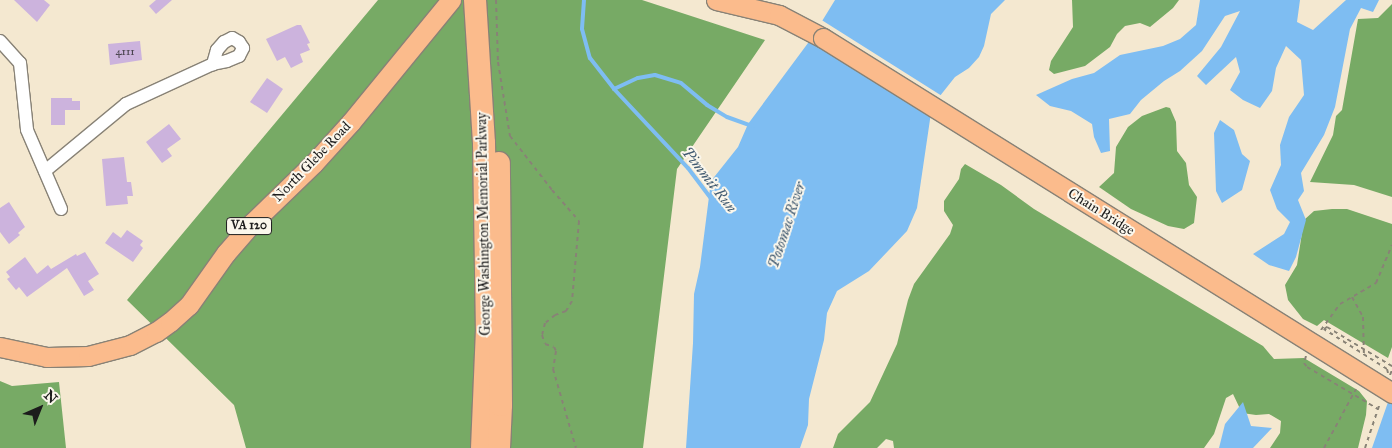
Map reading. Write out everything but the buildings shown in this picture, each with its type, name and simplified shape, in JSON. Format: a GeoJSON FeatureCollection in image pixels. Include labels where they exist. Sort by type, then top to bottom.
{"type":"FeatureCollection","features":[{"type":"Feature","properties":{"kind":"highway","name":"George Washington Memorial Parkway"},"geometry":{"type":"LineString","coordinates":[[475,0],[502,230],[499,448]]}},
{"type":"Feature","properties":{"kind":"highway","name":"George Washington Memorial Parkway"},"geometry":{"type":"LineString","coordinates":[[482,448],[491,145],[490,0]]}},
{"type":"Feature","properties":{"kind":"main road","name":"North Glebe Road"},"geometry":{"type":"LineString","coordinates":[[0,347],[60,358],[97,355],[130,345],[156,332],[170,322],[189,304],[226,253],[252,223],[314,163],[352,122],[451,0]]}},
{"type":"Feature","properties":{"kind":"main road","name":"Chain Bridge"},"geometry":{"type":"LineString","coordinates":[[716,0],[771,12],[817,34],[1387,387]]}},
{"type":"Feature","properties":{"kind":"main road"},"geometry":{"type":"LineString","coordinates":[[0,337],[22,352]]}},
{"type":"Feature","properties":{"kind":"street"},"geometry":{"type":"LineString","coordinates":[[0,41],[20,64],[27,130],[61,209]]}},
{"type":"Feature","properties":{"kind":"street"},"geometry":{"type":"LineString","coordinates":[[45,171],[126,104],[213,64]]}},
{"type":"Feature","properties":{"kind":"path"},"geometry":{"type":"LineString","coordinates":[[496,0],[498,62],[510,136],[579,221],[572,301],[566,311],[555,315],[545,323],[542,335],[545,344],[554,347],[556,351],[553,369],[576,448]]}},
{"type":"Feature","properties":{"kind":"path"},"geometry":{"type":"LineString","coordinates":[[1317,337],[1330,314],[1340,304],[1376,283],[1392,245]]}},
{"type":"Feature","properties":{"kind":"path"},"geometry":{"type":"LineString","coordinates":[[1387,387],[1387,369],[1324,329],[1327,327],[1392,366]]}},
{"type":"Feature","properties":{"kind":"path"},"geometry":{"type":"LineString","coordinates":[[1308,352],[1304,360],[1307,366],[1378,409]]}},
{"type":"Feature","properties":{"kind":"path"},"geometry":{"type":"LineString","coordinates":[[1365,448],[1392,370]]}},
{"type":"Feature","properties":{"kind":"green space"},"geometry":{"type":"Polygon","coordinates":[[[378,0],[642,0],[765,40],[677,169],[643,448],[246,448],[234,405],[127,300],[378,0]]]}},
{"type":"Feature","properties":{"kind":"green space"},"geometry":{"type":"Polygon","coordinates":[[[1072,0],[1179,0],[1173,8],[1150,27],[1140,23],[1125,26],[1117,34],[1110,47],[1085,66],[1054,74],[1049,70],[1051,61],[1073,27],[1072,0]]]}},
{"type":"Feature","properties":{"kind":"green space"},"geometry":{"type":"Polygon","coordinates":[[[1392,4],[1392,197],[1354,185],[1310,182],[1333,135],[1336,116],[1342,110],[1358,19],[1378,18],[1392,4]]]}},
{"type":"Feature","properties":{"kind":"green space"},"geometry":{"type":"Polygon","coordinates":[[[1166,107],[1170,108],[1176,122],[1177,151],[1186,163],[1189,185],[1197,197],[1194,223],[1184,229],[1168,226],[1131,209],[1099,187],[1114,173],[1116,147],[1128,127],[1142,116],[1166,107]]]}},
{"type":"Feature","properties":{"kind":"green space"},"geometry":{"type":"Polygon","coordinates":[[[965,164],[1001,185],[1034,209],[1263,346],[1274,359],[1304,358],[1359,391],[1367,401],[1366,415],[1358,448],[1270,448],[1280,433],[1281,421],[1269,414],[1242,413],[1233,394],[1226,398],[1214,434],[1204,448],[894,448],[893,441],[886,439],[877,448],[833,448],[838,434],[870,402],[897,344],[914,284],[950,234],[953,225],[944,211],[944,201],[959,179],[961,169],[965,164]]]}},
{"type":"Feature","properties":{"kind":"green space"},"geometry":{"type":"Polygon","coordinates":[[[1347,209],[1392,224],[1392,347],[1388,358],[1324,320],[1317,326],[1303,319],[1288,300],[1285,285],[1297,265],[1304,220],[1314,211],[1347,209]]]}},
{"type":"Feature","properties":{"kind":"green space"},"geometry":{"type":"Polygon","coordinates":[[[0,381],[12,386],[59,382],[66,448],[0,448],[0,381]]]}},
{"type":"Feature","properties":{"kind":"water","name":"Potomac River"},"geometry":{"type":"Polygon","coordinates":[[[835,0],[1005,0],[991,14],[984,46],[979,57],[969,68],[955,77],[932,106],[917,208],[907,231],[869,271],[837,291],[827,313],[824,340],[809,399],[808,425],[800,448],[686,448],[693,343],[694,294],[700,267],[711,181],[738,147],[748,124],[811,39],[835,0]]]}},
{"type":"Feature","properties":{"kind":"water"},"geometry":{"type":"Polygon","coordinates":[[[1200,0],[1300,0],[1297,22],[1313,30],[1346,0],[1379,0],[1373,12],[1361,8],[1350,29],[1335,107],[1324,135],[1301,173],[1304,191],[1298,200],[1306,220],[1296,257],[1289,271],[1269,265],[1253,254],[1284,234],[1290,222],[1277,209],[1270,190],[1281,165],[1280,145],[1289,117],[1304,95],[1301,60],[1286,46],[1276,68],[1272,91],[1260,108],[1243,100],[1230,90],[1240,72],[1236,57],[1206,85],[1197,76],[1221,47],[1240,11],[1225,16],[1202,51],[1180,71],[1164,81],[1141,100],[1130,114],[1109,119],[1110,151],[1101,153],[1094,137],[1092,124],[1071,111],[1050,106],[1036,95],[1072,79],[1094,73],[1120,55],[1163,46],[1180,39],[1196,25],[1200,0]]]}},
{"type":"Feature","properties":{"kind":"water"},"geometry":{"type":"Polygon","coordinates":[[[1220,120],[1234,130],[1242,154],[1250,161],[1242,190],[1222,203],[1216,191],[1214,133],[1220,120]]]}},
{"type":"Feature","properties":{"kind":"water"},"geometry":{"type":"Polygon","coordinates":[[[1392,391],[1392,448],[1372,448],[1387,405],[1392,391]]]}},
{"type":"Feature","properties":{"kind":"water"},"geometry":{"type":"Polygon","coordinates":[[[1243,402],[1251,426],[1272,428],[1253,448],[1219,448],[1225,424],[1243,402]]]}},
{"type":"Feature","properties":{"kind":"pier"},"geometry":{"type":"Polygon","coordinates":[[[820,19],[942,96],[934,107],[933,119],[807,40],[820,19]]]}},
{"type":"Feature","properties":{"kind":"waterway","name":"Pimmit Run"},"geometry":{"type":"LineString","coordinates":[[584,0],[582,29],[590,58],[614,89],[688,168],[713,201]]}},
{"type":"Feature","properties":{"kind":"waterway","name":"Pimmit Run"},"geometry":{"type":"LineString","coordinates":[[614,89],[638,78],[655,75],[681,83],[707,105],[727,117],[752,126]]}}]}
